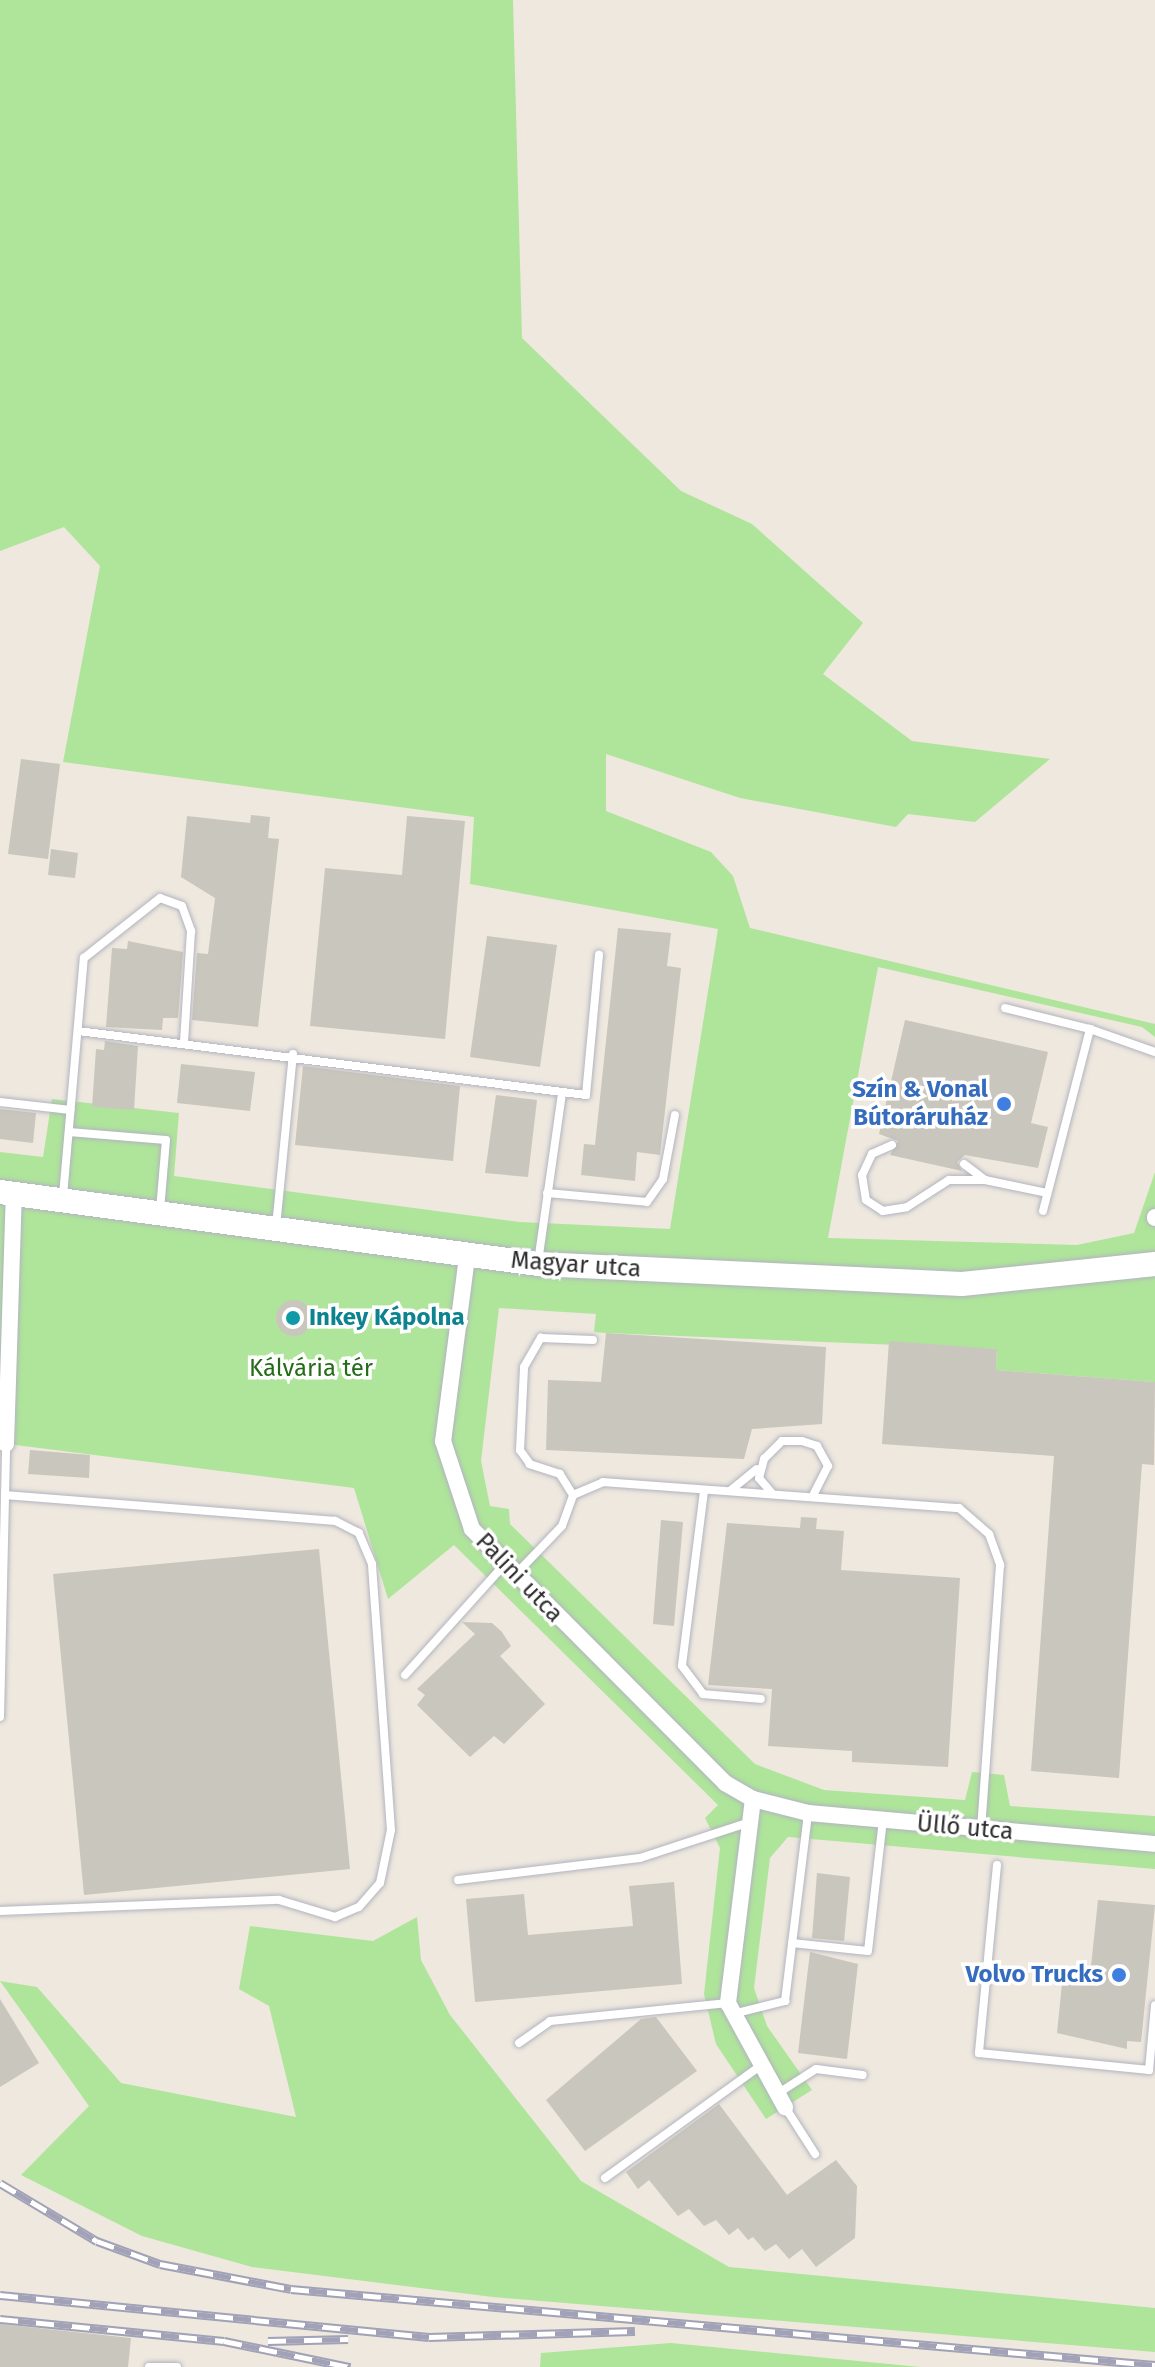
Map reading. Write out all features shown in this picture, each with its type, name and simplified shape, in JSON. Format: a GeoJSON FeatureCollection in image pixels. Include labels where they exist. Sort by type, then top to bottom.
{"type":"FeatureCollection","features":[{"type":"Feature","properties":{"kind":"main road","name":"Magyar utca"},"geometry":{"type":"LineString","coordinates":[[7,1193],[467,1257],[538,1264],[962,1284],[1155,1264]]}},
{"type":"Feature","properties":{"kind":"street"},"geometry":{"type":"LineString","coordinates":[[4,1438],[7,1193]]}},
{"type":"Feature","properties":{"kind":"street","name":"Palini utca"},"geometry":{"type":"LineString","coordinates":[[467,1257],[446,1401],[446,1463],[472,1529],[508,1571],[725,1783],[753,1799],[776,1806]]}},
{"type":"Feature","properties":{"kind":"street"},"geometry":{"type":"LineString","coordinates":[[753,1799],[747,1823],[730,2009],[759,2067],[781,2101]]}},
{"type":"Feature","properties":{"kind":"street","name":"Üllő utca"},"geometry":{"type":"LineString","coordinates":[[776,1806],[808,1813],[1155,1844]]}},
{"type":"Feature","properties":{"kind":"lane"},"geometry":{"type":"LineString","coordinates":[[62,1201],[78,1031],[91,946],[168,898],[182,906],[191,931],[184,1041]]}},
{"type":"Feature","properties":{"kind":"lane"},"geometry":{"type":"LineString","coordinates":[[78,1031],[293,1054],[586,1095],[599,955]]}},
{"type":"Feature","properties":{"kind":"lane"},"geometry":{"type":"LineString","coordinates":[[1005,1008],[1090,1029],[1155,1052]]}},
{"type":"Feature","properties":{"kind":"lane"},"geometry":{"type":"LineString","coordinates":[[1043,1211],[1090,1029]]}},
{"type":"Feature","properties":{"kind":"lane"},"geometry":{"type":"LineString","coordinates":[[276,1231],[293,1054]]}},
{"type":"Feature","properties":{"kind":"lane"},"geometry":{"type":"LineString","coordinates":[[538,1264],[562,1093]]}},
{"type":"Feature","properties":{"kind":"lane"},"geometry":{"type":"LineString","coordinates":[[0,1102],[71,1110]]}},
{"type":"Feature","properties":{"kind":"lane"},"geometry":{"type":"LineString","coordinates":[[547,1193],[647,1202],[663,1179],[675,1115]]}},
{"type":"Feature","properties":{"kind":"lane"},"geometry":{"type":"LineString","coordinates":[[69,1132],[166,1140],[159,1215]]}},
{"type":"Feature","properties":{"kind":"lane"},"geometry":{"type":"LineString","coordinates":[[892,1145],[872,1154],[862,1175],[862,1193],[876,1209],[898,1211],[958,1178],[985,1180],[1047,1193]]}},
{"type":"Feature","properties":{"kind":"lane"},"geometry":{"type":"LineString","coordinates":[[964,1164],[985,1180]]}},
{"type":"Feature","properties":{"kind":"lane"},"geometry":{"type":"LineString","coordinates":[[573,1495],[560,1474],[530,1464],[520,1450],[524,1367],[541,1338],[593,1340]]}},
{"type":"Feature","properties":{"kind":"lane"},"geometry":{"type":"LineString","coordinates":[[0,1717],[4,1438]]}},
{"type":"Feature","properties":{"kind":"lane"},"geometry":{"type":"LineString","coordinates":[[728,1492],[782,1441],[817,1446],[828,1474],[814,1494]]}},
{"type":"Feature","properties":{"kind":"lane"},"geometry":{"type":"LineString","coordinates":[[760,1465],[759,1478],[771,1492]]}},
{"type":"Feature","properties":{"kind":"lane"},"geometry":{"type":"LineString","coordinates":[[405,1675],[508,1571],[562,1526],[573,1495],[603,1482],[704,1491],[814,1494],[959,1508],[993,1541],[1000,1565],[981,1829]]}},
{"type":"Feature","properties":{"kind":"lane"},"geometry":{"type":"LineString","coordinates":[[704,1491],[682,1666],[703,1694],[761,1699]]}},
{"type":"Feature","properties":{"kind":"lane"},"geometry":{"type":"LineString","coordinates":[[0,1911],[279,1900],[335,1917],[359,1907],[380,1883],[391,1830],[372,1564],[359,1533],[335,1521],[5,1495]]}},
{"type":"Feature","properties":{"kind":"lane"},"geometry":{"type":"LineString","coordinates":[[519,2043],[550,2021],[730,2009],[785,2001],[808,1813]]}},
{"type":"Feature","properties":{"kind":"lane"},"geometry":{"type":"LineString","coordinates":[[792,1943],[868,1951],[883,1820]]}},
{"type":"Feature","properties":{"kind":"lane"},"geometry":{"type":"LineString","coordinates":[[458,1880],[640,1858],[747,1823]]}},
{"type":"Feature","properties":{"kind":"lane"},"geometry":{"type":"LineString","coordinates":[[997,1865],[979,2053],[1149,2070],[1155,2005]]}},
{"type":"Feature","properties":{"kind":"lane"},"geometry":{"type":"LineString","coordinates":[[605,2178],[759,2067]]}},
{"type":"Feature","properties":{"kind":"lane"},"geometry":{"type":"LineString","coordinates":[[815,2154],[781,2101],[816,2069],[863,2075]]}},
{"type":"Feature","properties":{"kind":"lane"},"geometry":{"type":"LineString","coordinates":[[149,2367],[177,2367]]}},
{"type":"Feature","properties":{"kind":"green space","name":"Kálvária tér"},"geometry":{"type":"Polygon","coordinates":[[[0,0],[513,0],[522,338],[681,491],[752,524],[863,623],[823,674],[912,741],[1050,759],[975,822],[908,814],[896,827],[740,798],[606,754],[606,811],[711,852],[733,876],[750,928],[1155,1024],[1155,1037],[1142,1027],[878,967],[828,1238],[1077,1245],[1134,1233],[1155,1172],[1155,1382],[996,1370],[997,1349],[606,1333],[594,1332],[596,1314],[499,1308],[481,1461],[490,1506],[509,1509],[510,1524],[755,1764],[824,1790],[965,1800],[972,1772],[1004,1775],[1010,1806],[1155,1816],[1155,1869],[788,1837],[770,1858],[754,1988],[767,2026],[812,2090],[766,2119],[716,2044],[704,1994],[720,1848],[705,1818],[718,1805],[454,1545],[388,1599],[354,1488],[0,1443],[0,1152],[43,1157],[52,1099],[179,1113],[174,1176],[520,1222],[670,1229],[718,929],[470,884],[474,817],[63,762],[100,566],[64,527],[0,551],[0,0]]]}},
{"type":"Feature","properties":{"kind":"green space"},"geometry":{"type":"Polygon","coordinates":[[[417,1917],[421,1960],[450,2015],[581,2181],[729,2267],[1155,2308],[1155,2352],[493,2297],[252,2267],[142,2236],[21,2175],[89,2106],[0,1981],[37,1987],[121,2083],[296,2117],[269,2006],[239,1989],[250,1926],[373,1941],[417,1917]]]}},
{"type":"Feature","properties":{"kind":"green space"},"geometry":{"type":"Polygon","coordinates":[[[671,2343],[920,2367],[540,2367],[541,2353],[671,2343]]]}},
{"type":"Feature","properties":{"kind":"building"},"geometry":{"type":"Polygon","coordinates":[[[21,759],[60,764],[48,859],[8,854],[21,759]]]}},
{"type":"Feature","properties":{"kind":"building"},"geometry":{"type":"Polygon","coordinates":[[[251,815],[270,817],[268,838],[279,839],[258,1027],[192,1020],[197,953],[208,954],[215,898],[181,877],[187,816],[250,823],[251,815]]]}},
{"type":"Feature","properties":{"kind":"building"},"geometry":{"type":"Polygon","coordinates":[[[407,816],[465,821],[445,1039],[310,1026],[325,868],[402,875],[407,816]]]}},
{"type":"Feature","properties":{"kind":"building"},"geometry":{"type":"Polygon","coordinates":[[[51,849],[78,853],[75,878],[48,875],[51,849]]]}},
{"type":"Feature","properties":{"kind":"building"},"geometry":{"type":"Polygon","coordinates":[[[618,928],[671,933],[667,966],[681,968],[660,1155],[637,1152],[635,1181],[581,1175],[584,1144],[595,1145],[618,928]]]}},
{"type":"Feature","properties":{"kind":"building"},"geometry":{"type":"Polygon","coordinates":[[[487,936],[557,945],[540,1067],[470,1057],[487,936]]]}},
{"type":"Feature","properties":{"kind":"building"},"geometry":{"type":"Polygon","coordinates":[[[128,941],[183,952],[178,1018],[163,1018],[162,1030],[106,1027],[112,948],[127,949],[128,941]]]}},
{"type":"Feature","properties":{"kind":"building"},"geometry":{"type":"Polygon","coordinates":[[[905,1020],[1048,1052],[1031,1123],[1048,1127],[1038,1168],[965,1155],[957,1162],[962,1171],[890,1155],[898,1141],[879,1134],[905,1020]]]}},
{"type":"Feature","properties":{"kind":"building"},"geometry":{"type":"Polygon","coordinates":[[[105,1041],[138,1046],[134,1110],[92,1107],[96,1049],[104,1050],[105,1041]]]}},
{"type":"Feature","properties":{"kind":"building"},"geometry":{"type":"Polygon","coordinates":[[[181,1064],[255,1072],[250,1111],[177,1103],[181,1064]]]}},
{"type":"Feature","properties":{"kind":"building"},"geometry":{"type":"Polygon","coordinates":[[[303,1066],[460,1086],[453,1161],[295,1145],[303,1066]]]}},
{"type":"Feature","properties":{"kind":"building"},"geometry":{"type":"Polygon","coordinates":[[[496,1095],[537,1100],[528,1177],[485,1173],[496,1095]]]}},
{"type":"Feature","properties":{"kind":"building"},"geometry":{"type":"Polygon","coordinates":[[[0,1109],[36,1113],[33,1143],[0,1139],[0,1109]]]}},
{"type":"Feature","properties":{"kind":"building","name":"Inkey Kápolna"},"geometry":{"type":"Polygon","coordinates":[[[294,1300],[306,1306],[312,1318],[306,1330],[294,1336],[282,1330],[276,1318],[282,1306],[294,1300]]]}},
{"type":"Feature","properties":{"kind":"building"},"geometry":{"type":"Polygon","coordinates":[[[606,1333],[826,1347],[822,1424],[752,1429],[744,1459],[546,1450],[548,1380],[601,1382],[606,1333]]]}},
{"type":"Feature","properties":{"kind":"building"},"geometry":{"type":"Polygon","coordinates":[[[889,1341],[997,1349],[996,1370],[1155,1382],[1154,1465],[1142,1464],[1119,1778],[1031,1771],[1054,1456],[882,1444],[889,1341]]]}},
{"type":"Feature","properties":{"kind":"building"},"geometry":{"type":"Polygon","coordinates":[[[30,1450],[90,1455],[89,1478],[28,1474],[30,1450]]]}},
{"type":"Feature","properties":{"kind":"building"},"geometry":{"type":"Polygon","coordinates":[[[801,1517],[817,1518],[816,1529],[844,1531],[841,1570],[960,1578],[948,1767],[852,1762],[852,1751],[768,1746],[772,1689],[708,1685],[727,1523],[800,1528],[801,1517]]]}},
{"type":"Feature","properties":{"kind":"building"},"geometry":{"type":"Polygon","coordinates":[[[661,1520],[683,1522],[674,1626],[653,1624],[661,1520]]]}},
{"type":"Feature","properties":{"kind":"building"},"geometry":{"type":"Polygon","coordinates":[[[319,1549],[350,1869],[84,1895],[53,1574],[319,1549]]]}},
{"type":"Feature","properties":{"kind":"building"},"geometry":{"type":"Polygon","coordinates":[[[462,1622],[492,1623],[502,1632],[511,1646],[500,1656],[545,1704],[504,1744],[494,1736],[470,1757],[417,1705],[425,1695],[417,1689],[475,1634],[462,1622]]]}},
{"type":"Feature","properties":{"kind":"building"},"geometry":{"type":"Polygon","coordinates":[[[817,1873],[850,1877],[844,1941],[812,1938],[817,1873]]]}},
{"type":"Feature","properties":{"kind":"building"},"geometry":{"type":"Polygon","coordinates":[[[674,1882],[682,1984],[475,2002],[466,1899],[524,1894],[528,1935],[633,1926],[629,1886],[674,1882]]]}},
{"type":"Feature","properties":{"kind":"building","name":"Volvo Trucks"},"geometry":{"type":"Polygon","coordinates":[[[1098,1900],[1155,1905],[1141,2042],[1127,2041],[1127,2049],[1057,2033],[1063,1974],[1090,1976],[1098,1900]]]}},
{"type":"Feature","properties":{"kind":"building"},"geometry":{"type":"Polygon","coordinates":[[[810,1952],[858,1964],[847,2059],[798,2053],[810,1952]]]}},
{"type":"Feature","properties":{"kind":"building"},"geometry":{"type":"Polygon","coordinates":[[[0,1999],[39,2063],[0,2087],[0,1999]]]}},
{"type":"Feature","properties":{"kind":"building"},"geometry":{"type":"Polygon","coordinates":[[[656,2017],[697,2071],[585,2151],[546,2100],[641,2019],[656,2017]]]}},
{"type":"Feature","properties":{"kind":"building"},"geometry":{"type":"Polygon","coordinates":[[[719,2104],[787,2195],[836,2160],[857,2186],[855,2238],[816,2267],[802,2249],[789,2259],[776,2244],[765,2251],[753,2237],[748,2240],[738,2228],[729,2235],[716,2220],[704,2226],[689,2209],[678,2216],[649,2180],[638,2189],[626,2172],[719,2104]]]}},
{"type":"Feature","properties":{"kind":"building"},"geometry":{"type":"Polygon","coordinates":[[[0,2324],[131,2338],[128,2367],[0,2367],[0,2324]]]}},
{"type":"Feature","properties":{"kind":"railway"},"geometry":{"type":"LineString","coordinates":[[0,2183],[97,2241],[160,2264],[291,2289],[1155,2365]]}},
{"type":"Feature","properties":{"kind":"railway"},"geometry":{"type":"LineString","coordinates":[[0,2295],[429,2337],[635,2331]]}},
{"type":"Feature","properties":{"kind":"railway"},"geometry":{"type":"LineString","coordinates":[[0,2319],[224,2341],[350,2367]]}},
{"type":"Feature","properties":{"kind":"railway"},"geometry":{"type":"LineString","coordinates":[[268,2341],[348,2339]]}},
{"type":"Feature","properties":{"kind":"place","name":"Szín & Vonal Bútoráruház"},"geometry":{"type":"Point","coordinates":[1004,1104]}},
{"type":"Feature","properties":{"kind":"place","name":"Inkey Kápolna"},"geometry":{"type":"Point","coordinates":[293,1318]}},
{"type":"Feature","properties":{"kind":"place","name":"Volvo Trucks"},"geometry":{"type":"Point","coordinates":[1119,1975]}}]}
